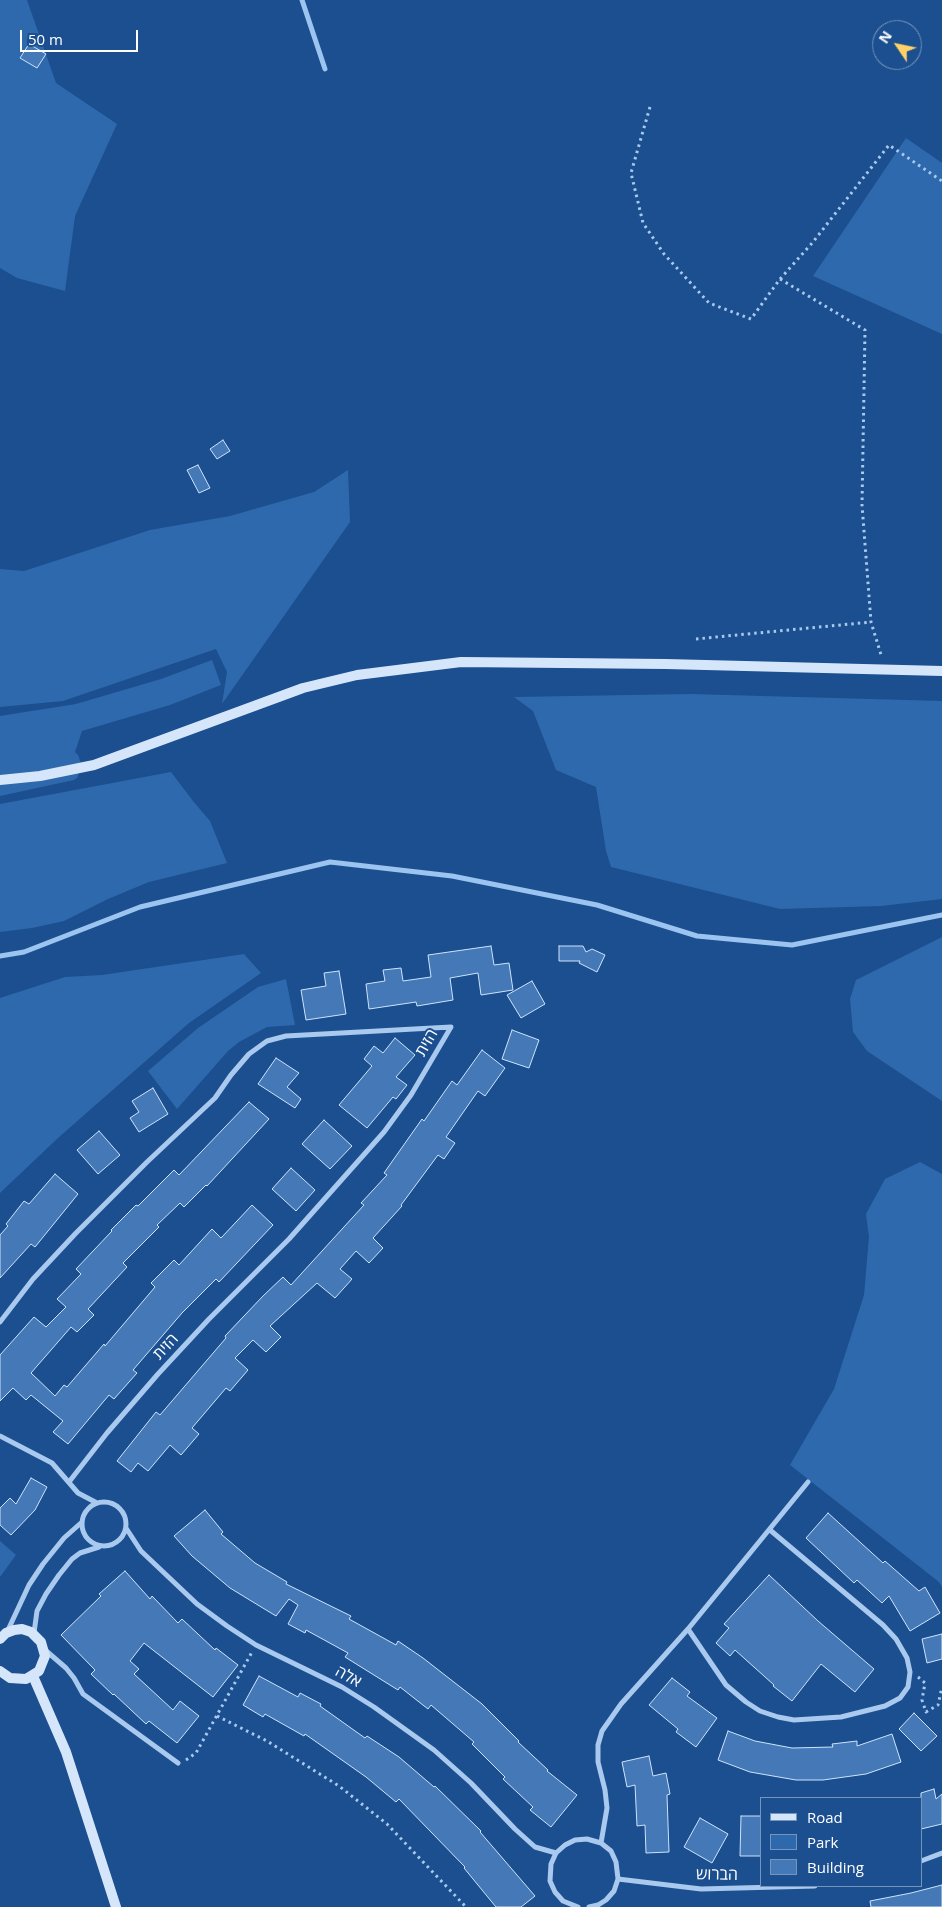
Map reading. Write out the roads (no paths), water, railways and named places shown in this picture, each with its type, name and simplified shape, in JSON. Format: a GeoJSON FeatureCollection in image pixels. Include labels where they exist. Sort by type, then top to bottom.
{"type":"FeatureCollection","features":[{"type":"Feature","properties":{"kind":"main road"},"geometry":{"type":"LineString","coordinates":[[0,780],[40,776],[94,765],[303,688],[367,673],[461,662],[666,664],[942,672]]}},
{"type":"Feature","properties":{"kind":"main road"},"geometry":{"type":"LineString","coordinates":[[0,1671],[10,1678],[18,1680],[33,1676],[39,1671],[45,1656],[44,1648],[38,1637],[31,1632],[22,1629],[14,1630],[3,1636]]}},
{"type":"Feature","properties":{"kind":"main road"},"geometry":{"type":"LineString","coordinates":[[33,1676],[66,1752],[116,1907]]}},
{"type":"Feature","properties":{"kind":"street","name":"הזית"},"geometry":{"type":"LineString","coordinates":[[0,1322],[33,1279],[76,1233],[215,1098],[249,1054],[267,1041],[286,1036],[451,1026],[411,1095],[384,1132],[289,1239],[209,1318],[158,1374],[106,1433],[69,1482]]}},
{"type":"Feature","properties":{"kind":"street"},"geometry":{"type":"LineString","coordinates":[[0,1436],[52,1463],[78,1493],[97,1503]]}},
{"type":"Feature","properties":{"kind":"street"},"geometry":{"type":"LineString","coordinates":[[601,1843],[607,1808],[598,1762],[598,1745],[602,1731],[621,1704],[688,1629],[808,1482]]}},
{"type":"Feature","properties":{"kind":"street"},"geometry":{"type":"LineString","coordinates":[[3,1636],[13,1623],[29,1585],[64,1538],[82,1522],[87,1510],[97,1503],[105,1502],[119,1507],[127,1520],[124,1535],[114,1545],[80,1553],[72,1559],[46,1594],[37,1611],[34,1634],[38,1637]]}},
{"type":"Feature","properties":{"kind":"street"},"geometry":{"type":"LineString","coordinates":[[82,1522],[84,1535],[99,1547]]}},
{"type":"Feature","properties":{"kind":"street","name":"אלה"},"geometry":{"type":"LineString","coordinates":[[126,1528],[141,1552],[183,1591],[227,1626],[256,1645],[342,1687],[408,1730],[472,1783],[534,1847],[556,1853]]}},
{"type":"Feature","properties":{"kind":"street"},"geometry":{"type":"LineString","coordinates":[[688,1629],[726,1685],[760,1711],[794,1720],[841,1717],[885,1706],[900,1698],[908,1687],[910,1672],[907,1658],[896,1639],[883,1625],[770,1530]]}},
{"type":"Feature","properties":{"kind":"street"},"geometry":{"type":"LineString","coordinates":[[44,1648],[66,1668],[83,1694],[178,1763]]}},
{"type":"Feature","properties":{"kind":"street"},"geometry":{"type":"LineString","coordinates":[[578,1907],[563,1901],[555,1892],[550,1881],[551,1864],[556,1853],[565,1845],[576,1840],[588,1839],[601,1843],[611,1851],[616,1862],[618,1879],[614,1890],[606,1900],[590,1907]]}},
{"type":"Feature","properties":{"kind":"street"},"geometry":{"type":"LineString","coordinates":[[922,1861],[942,1853]]}},
{"type":"Feature","properties":{"kind":"street","name":"הברוש"},"geometry":{"type":"LineString","coordinates":[[618,1879],[701,1889],[777,1887]]}},
{"type":"Feature","properties":{"kind":"waterway"},"geometry":{"type":"LineString","coordinates":[[302,0],[325,69]]}},
{"type":"Feature","properties":{"kind":"waterway"},"geometry":{"type":"LineString","coordinates":[[0,956],[24,952],[140,907],[330,862],[452,876],[597,905],[697,936],[792,945],[942,915]]}}]}
